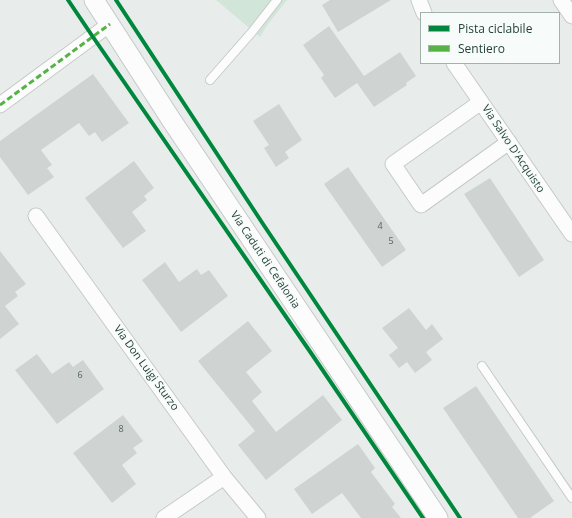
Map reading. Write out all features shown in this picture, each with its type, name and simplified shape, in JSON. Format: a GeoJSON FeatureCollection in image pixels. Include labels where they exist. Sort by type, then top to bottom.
{"type":"FeatureCollection","features":[{"type":"Feature","properties":{"kind":"street","name":"Via Caduti di Cefalonia"},"geometry":{"type":"LineString","coordinates":[[94,0],[172,121],[438,518]]}},
{"type":"Feature","properties":{"kind":"street"},"geometry":{"type":"LineString","coordinates":[[419,0],[424,12]]}},
{"type":"Feature","properties":{"kind":"street"},"geometry":{"type":"LineString","coordinates":[[561,0],[572,16]]}},
{"type":"Feature","properties":{"kind":"street"},"geometry":{"type":"LineString","coordinates":[[0,105],[110,24]]}},
{"type":"Feature","properties":{"kind":"street","name":"Via Salvo D'Acquisto"},"geometry":{"type":"LineString","coordinates":[[455,64],[572,234]]}},
{"type":"Feature","properties":{"kind":"street"},"geometry":{"type":"LineString","coordinates":[[481,102],[393,164],[421,205],[509,142]]}},
{"type":"Feature","properties":{"kind":"street","name":"Via Don Luigi Sturzo"},"geometry":{"type":"LineString","coordinates":[[36,216],[224,477],[258,518]]}},
{"type":"Feature","properties":{"kind":"street"},"geometry":{"type":"LineString","coordinates":[[164,518],[224,477]]}},
{"type":"Feature","properties":{"kind":"lane"},"geometry":{"type":"LineString","coordinates":[[210,80],[278,0]]}},
{"type":"Feature","properties":{"kind":"lane"},"geometry":{"type":"LineString","coordinates":[[482,366],[572,498]]}},
{"type":"Feature","properties":{"kind":"green space"},"geometry":{"type":"Polygon","coordinates":[[[216,0],[287,0],[268,24],[260,37],[216,0]]]}},
{"type":"Feature","properties":{"kind":"building"},"geometry":{"type":"Polygon","coordinates":[[[330,0],[391,0],[338,32],[322,5],[330,0]]]}},
{"type":"Feature","properties":{"kind":"building"},"geometry":{"type":"Polygon","coordinates":[[[329,26],[364,76],[400,52],[416,76],[406,83],[407,85],[374,107],[357,83],[335,98],[321,78],[324,75],[303,45],[329,26]]]}},
{"type":"Feature","properties":{"kind":"building"},"geometry":{"type":"Polygon","coordinates":[[[93,74],[129,123],[102,142],[95,132],[89,136],[79,123],[41,150],[52,165],[47,168],[54,177],[28,195],[0,157],[0,141],[93,74]]]}},
{"type":"Feature","properties":{"kind":"building"},"geometry":{"type":"Polygon","coordinates":[[[279,104],[302,140],[285,152],[289,158],[276,167],[264,148],[269,145],[253,121],[279,104]]]}},
{"type":"Feature","properties":{"kind":"building"},"geometry":{"type":"Polygon","coordinates":[[[134,161],[154,188],[144,196],[147,200],[132,212],[146,231],[123,248],[85,198],[134,161]]]}},
{"type":"Feature","properties":{"kind":"building"},"geometry":{"type":"Polygon","coordinates":[[[348,167],[406,250],[382,267],[324,184],[348,167]]]}},
{"type":"Feature","properties":{"kind":"building"},"geometry":{"type":"Polygon","coordinates":[[[490,178],[544,260],[519,277],[464,194],[490,178]]]}},
{"type":"Feature","properties":{"kind":"building"},"geometry":{"type":"Polygon","coordinates":[[[0,251],[26,284],[15,292],[18,296],[5,306],[19,324],[0,339],[0,251]]]}},
{"type":"Feature","properties":{"kind":"building"},"geometry":{"type":"Polygon","coordinates":[[[165,262],[179,282],[197,269],[201,275],[209,270],[228,296],[181,332],[142,280],[165,262]]]}},
{"type":"Feature","properties":{"kind":"building"},"geometry":{"type":"Polygon","coordinates":[[[409,308],[426,330],[432,324],[443,339],[426,352],[432,360],[415,373],[407,362],[399,368],[389,355],[398,348],[382,328],[409,308]]]}},
{"type":"Feature","properties":{"kind":"building"},"geometry":{"type":"Polygon","coordinates":[[[248,321],[272,351],[246,372],[262,392],[252,401],[276,432],[323,395],[342,420],[266,480],[238,445],[255,431],[198,361],[248,321]]]}},
{"type":"Feature","properties":{"kind":"building"},"geometry":{"type":"Polygon","coordinates":[[[37,354],[52,374],[69,362],[73,367],[83,360],[104,389],[57,424],[15,370],[37,354]]]}},
{"type":"Feature","properties":{"kind":"building"},"geometry":{"type":"Polygon","coordinates":[[[476,386],[554,501],[530,518],[518,518],[443,408],[476,386]]]}},
{"type":"Feature","properties":{"kind":"building"},"geometry":{"type":"Polygon","coordinates":[[[123,415],[143,441],[133,448],[137,453],[122,465],[136,484],[112,503],[73,453],[123,415]]]}},
{"type":"Feature","properties":{"kind":"building"},"geometry":{"type":"Polygon","coordinates":[[[358,444],[375,468],[371,472],[395,504],[392,507],[401,518],[361,518],[342,493],[312,514],[294,489],[358,444]]]}},
{"type":"Feature","properties":{"kind":"marked path"},"geometry":{"type":"LineString","coordinates":[[0,105],[110,24]]}},
{"type":"Feature","properties":{"kind":"cycle path"},"geometry":{"type":"LineString","coordinates":[[68,0],[423,518]]}},
{"type":"Feature","properties":{"kind":"cycle path"},"geometry":{"type":"LineString","coordinates":[[116,0],[263,224],[460,518]]}}]}
